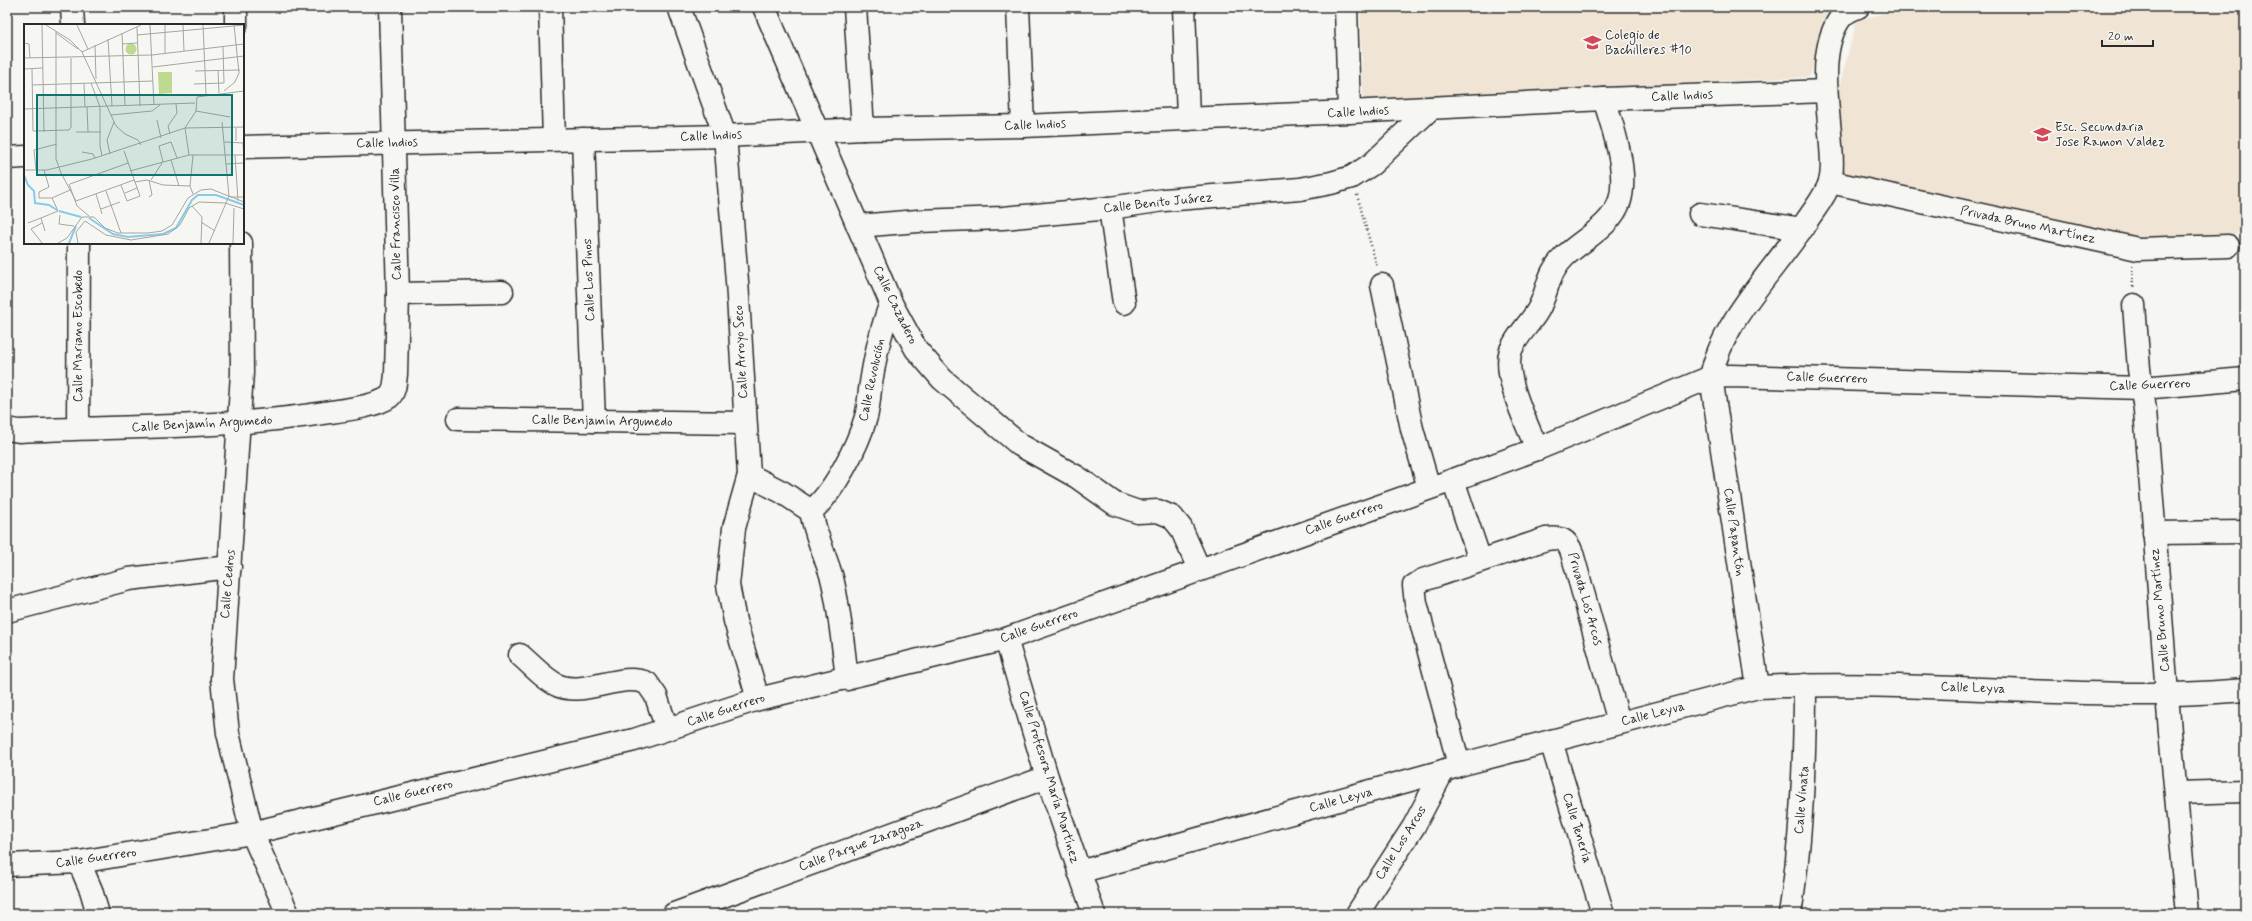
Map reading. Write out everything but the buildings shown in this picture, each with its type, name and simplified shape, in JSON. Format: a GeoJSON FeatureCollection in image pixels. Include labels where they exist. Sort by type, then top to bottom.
{"type":"FeatureCollection","features":[{"type":"Feature","properties":{"kind":"street"},"geometry":{"type":"LineString","coordinates":[[72,7],[73,24]]}},
{"type":"Feature","properties":{"kind":"street"},"geometry":{"type":"LineString","coordinates":[[236,7],[236,24]]}},
{"type":"Feature","properties":{"kind":"street","name":"Calle Francisco Villa"},"geometry":{"type":"LineString","coordinates":[[390,7],[398,294],[396,374],[393,392]]}},
{"type":"Feature","properties":{"kind":"street"},"geometry":{"type":"LineString","coordinates":[[550,7],[554,139]]}},
{"type":"Feature","properties":{"kind":"street","name":"Calle Arroyo Seco"},"geometry":{"type":"LineString","coordinates":[[679,7],[725,136],[737,282],[749,475],[734,528],[728,585],[735,621],[758,699]]}},
{"type":"Feature","properties":{"kind":"street","name":"Calle Cazadero"},"geometry":{"type":"LineString","coordinates":[[764,7],[817,133],[892,303],[916,349],[942,379],[1020,446],[1077,477],[1115,504],[1138,512],[1158,512],[1172,517],[1181,528],[1199,569]]}},
{"type":"Feature","properties":{"kind":"street"},"geometry":{"type":"LineString","coordinates":[[855,7],[863,129]]}},
{"type":"Feature","properties":{"kind":"street"},"geometry":{"type":"LineString","coordinates":[[1018,7],[1023,126]]}},
{"type":"Feature","properties":{"kind":"street"},"geometry":{"type":"LineString","coordinates":[[1184,7],[1188,119]]}},
{"type":"Feature","properties":{"kind":"street"},"geometry":{"type":"LineString","coordinates":[[1346,7],[1350,112]]}},
{"type":"Feature","properties":{"kind":"street"},"geometry":{"type":"LineString","coordinates":[[1711,377],[1718,351],[1742,310],[1802,229],[1830,182],[1832,161],[1826,91],[1828,54],[1834,32],[1843,16],[1858,7]]}},
{"type":"Feature","properties":{"kind":"street","name":"Calle Indios"},"geometry":{"type":"LineString","coordinates":[[244,147],[725,136],[817,133],[863,129],[1023,126],[1604,99],[1826,91]]}},
{"type":"Feature","properties":{"kind":"street"},"geometry":{"type":"LineString","coordinates":[[1537,449],[1518,401],[1510,372],[1511,352],[1516,340],[1539,309],[1546,284],[1556,266],[1564,257],[1608,220],[1619,201],[1622,186],[1617,149],[1604,99]]}},
{"type":"Feature","properties":{"kind":"street","name":"Calle Benito Juárez"},"geometry":{"type":"LineString","coordinates":[[858,226],[1003,218],[1110,208],[1164,200],[1300,189],[1352,177],[1383,155],[1431,108]]}},
{"type":"Feature","properties":{"kind":"street","name":"Calle Los Pinos"},"geometry":{"type":"LineString","coordinates":[[583,139],[594,421]]}},
{"type":"Feature","properties":{"kind":"street"},"geometry":{"type":"LineString","coordinates":[[7,158],[24,157]]}},
{"type":"Feature","properties":{"kind":"street","name":"Privada Bruno Martínez"},"geometry":{"type":"LineString","coordinates":[[1830,182],[2131,248],[2144,250],[2228,246]]}},
{"type":"Feature","properties":{"kind":"street"},"geometry":{"type":"LineString","coordinates":[[1110,208],[1124,303]]}},
{"type":"Feature","properties":{"kind":"street"},"geometry":{"type":"LineString","coordinates":[[1700,214],[1802,229]]}},
{"type":"Feature","properties":{"kind":"street","name":"Calle Mariano Escobedo"},"geometry":{"type":"LineString","coordinates":[[78,244],[78,428]]}},
{"type":"Feature","properties":{"kind":"street","name":"Calle Cedros"},"geometry":{"type":"LineString","coordinates":[[241,244],[242,373],[222,679],[228,733],[252,833],[288,914]]}},
{"type":"Feature","properties":{"kind":"street"},"geometry":{"type":"LineString","coordinates":[[1382,285],[1412,429],[1429,488]]}},
{"type":"Feature","properties":{"kind":"street"},"geometry":{"type":"LineString","coordinates":[[398,294],[502,292]]}},
{"type":"Feature","properties":{"kind":"street","name":"Calle Revolución"},"geometry":{"type":"LineString","coordinates":[[811,511],[820,504],[831,490],[842,472],[863,426],[866,417],[870,384],[881,334],[892,303]]}},
{"type":"Feature","properties":{"kind":"street","name":"Calle Bruno Martínez"},"geometry":{"type":"LineString","coordinates":[[2134,305],[2187,914]]}},
{"type":"Feature","properties":{"kind":"street","name":"Calle Guerrero"},"geometry":{"type":"LineString","coordinates":[[7,865],[79,862],[252,833],[634,740],[758,699],[848,679],[1006,639],[1537,449],[1711,377],[1730,376],[2142,388],[2245,379]]}},
{"type":"Feature","properties":{"kind":"street","name":"Calle Papantón"},"geometry":{"type":"LineString","coordinates":[[1711,377],[1758,687]]}},
{"type":"Feature","properties":{"kind":"street","name":"Calle Benjamín Argumedo"},"geometry":{"type":"LineString","coordinates":[[7,429],[19,431],[239,424],[345,410],[388,398],[393,392]]}},
{"type":"Feature","properties":{"kind":"street","name":"Calle Benjamín Argumedo"},"geometry":{"type":"LineString","coordinates":[[458,419],[745,423]]}},
{"type":"Feature","properties":{"kind":"street"},"geometry":{"type":"LineString","coordinates":[[749,475],[787,495],[811,511],[820,547],[831,577],[837,604],[848,679]]}},
{"type":"Feature","properties":{"kind":"street"},"geometry":{"type":"LineString","coordinates":[[1453,480],[1480,560]]}},
{"type":"Feature","properties":{"kind":"street"},"geometry":{"type":"LineString","coordinates":[[2154,533],[2245,532]]}},
{"type":"Feature","properties":{"kind":"street","name":"Privada Los Arcos"},"geometry":{"type":"LineString","coordinates":[[1451,768],[1413,587],[1423,580],[1546,539],[1561,538],[1570,546],[1619,722]]}},
{"type":"Feature","properties":{"kind":"street"},"geometry":{"type":"LineString","coordinates":[[7,611],[129,579],[230,567]]}},
{"type":"Feature","properties":{"kind":"street","name":"Calle Profesora María Martínez"},"geometry":{"type":"LineString","coordinates":[[1006,639],[1047,777],[1078,872],[1094,914]]}},
{"type":"Feature","properties":{"kind":"street"},"geometry":{"type":"LineString","coordinates":[[520,655],[547,678],[564,687],[579,688],[630,681],[647,683],[656,696],[667,729]]}},
{"type":"Feature","properties":{"kind":"street","name":"Calle Leyva"},"geometry":{"type":"LineString","coordinates":[[1078,872],[1619,722],[1758,687],[1805,685],[1938,687],[2167,694],[2245,690]]}},
{"type":"Feature","properties":{"kind":"street","name":"Calle Vinata"},"geometry":{"type":"LineString","coordinates":[[1790,914],[1796,877],[1805,762],[1805,685]]}},
{"type":"Feature","properties":{"kind":"street","name":"Calle Tenería"},"geometry":{"type":"LineString","coordinates":[[1551,741],[1603,914]]}},
{"type":"Feature","properties":{"kind":"street","name":"Calle Los Arcos"},"geometry":{"type":"LineString","coordinates":[[1357,914],[1451,768]]}},
{"type":"Feature","properties":{"kind":"street","name":"Calle Parque Zaragoza"},"geometry":{"type":"LineString","coordinates":[[674,914],[1047,777]]}},
{"type":"Feature","properties":{"kind":"street"},"geometry":{"type":"LineString","coordinates":[[2177,793],[2245,791]]}},
{"type":"Feature","properties":{"kind":"street"},"geometry":{"type":"LineString","coordinates":[[79,862],[91,890],[98,914]]}},
{"type":"Feature","properties":{"kind":"path"},"geometry":{"type":"LineString","coordinates":[[1352,177],[1382,285]]}},
{"type":"Feature","properties":{"kind":"path"},"geometry":{"type":"LineString","coordinates":[[2131,248],[2134,305]]}},
{"type":"Feature","properties":{"kind":"shaded area","name":"Colegio de Bachilleres #10"},"geometry":{"type":"Polygon","coordinates":[[[1360,7],[1837,7],[1809,77],[1363,101],[1360,7]]]}},
{"type":"Feature","properties":{"kind":"shaded area","name":"Esc. Secundaria Jose Ramon Valdez"},"geometry":{"type":"Polygon","coordinates":[[[1920,7],[2245,7],[2245,233],[2137,243],[1838,181],[1839,88],[1857,19],[1920,7]]]}},
{"type":"Feature","properties":{"kind":"place","name":"Colegio de Bachilleres #10"},"geometry":{"type":"Point","coordinates":[1592,42]}},
{"type":"Feature","properties":{"kind":"place","name":"Esc. Secundaria Jose Ramon Valdez"},"geometry":{"type":"Point","coordinates":[2042,134]}}]}
